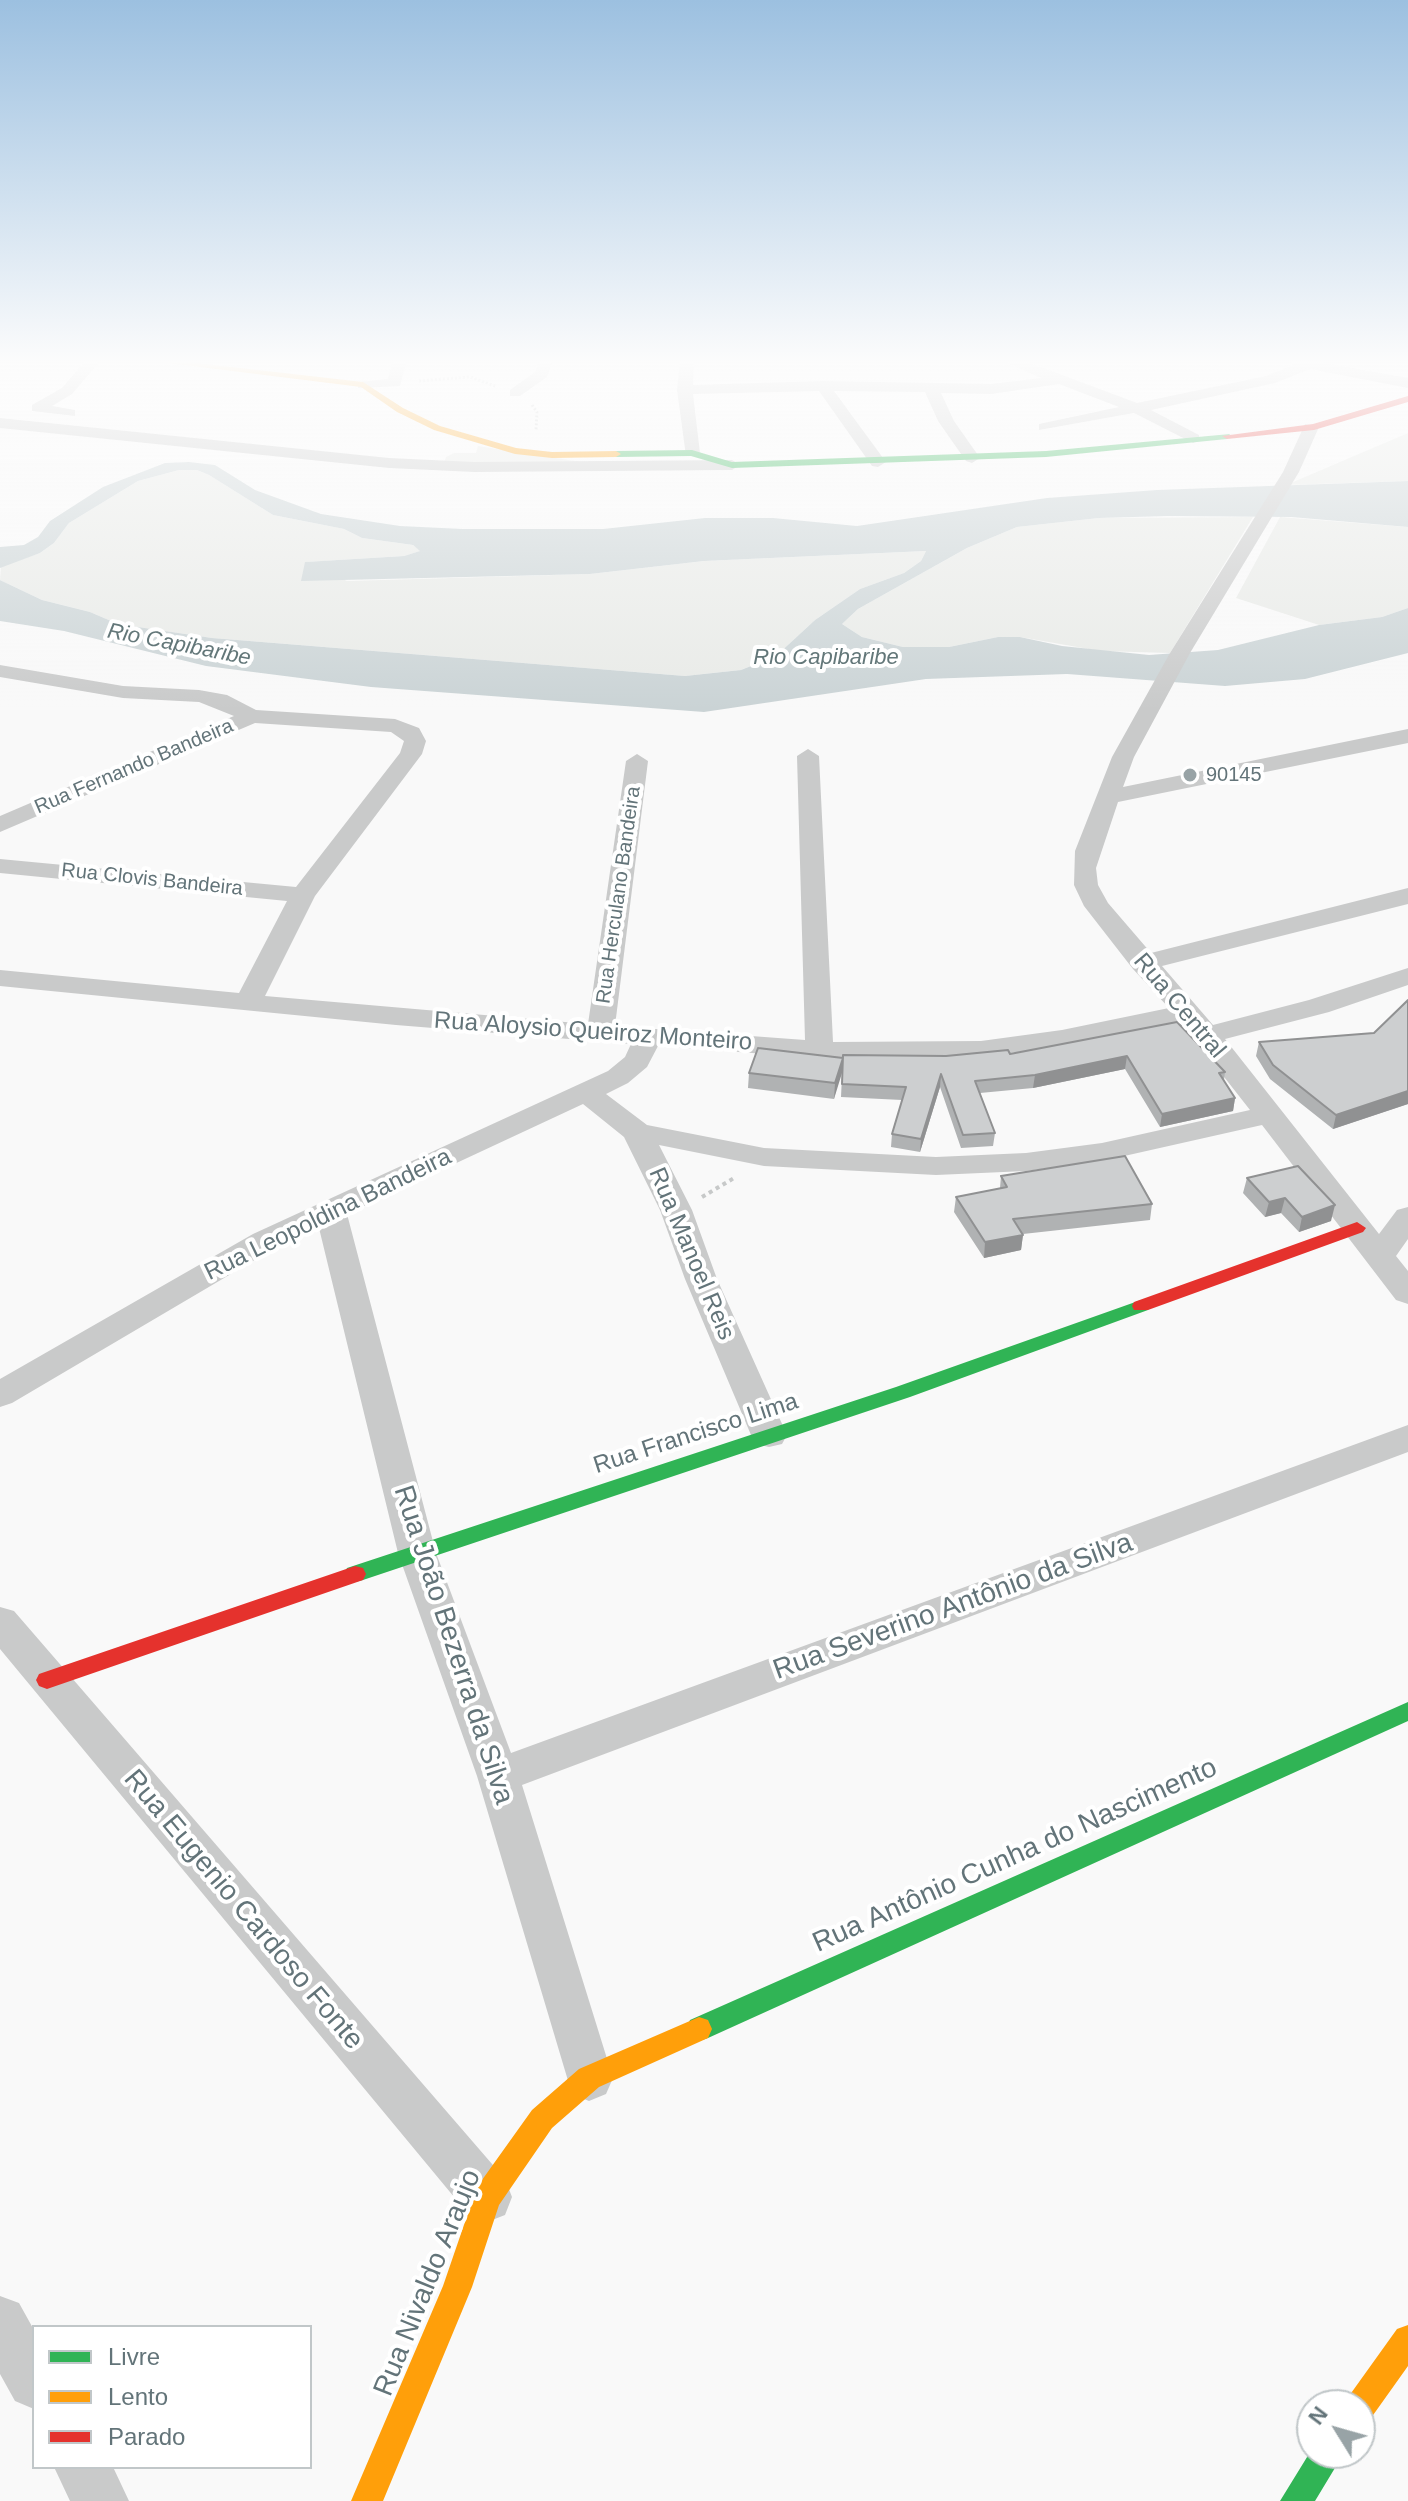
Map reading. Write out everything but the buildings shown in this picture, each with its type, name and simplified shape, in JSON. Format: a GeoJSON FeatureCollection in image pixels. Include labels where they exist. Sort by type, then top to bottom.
{"type":"FeatureCollection","features":[{"type":"Feature","properties":{"kind":"main road","name":"Rua Francisco Lima"},"geometry":{"type":"LineString","coordinates":[[47,1680],[903,1392],[1357,1228]]}},
{"type":"Feature","properties":{"kind":"main road","name":"Rua Antônio Cunha do Nascimento"},"geometry":{"type":"LineString","coordinates":[[645,2052],[1408,1711]]}},
{"type":"Feature","properties":{"kind":"main road","name":"Rua Nivaldo Araujo"},"geometry":{"type":"LineString","coordinates":[[367,2501],[457,2287],[487,2197],[542,2119],[589,2078],[645,2052]]}},
{"type":"Feature","properties":{"kind":"main road"},"geometry":{"type":"LineString","coordinates":[[1373,2389],[1408,2340]]}},
{"type":"Feature","properties":{"kind":"main road"},"geometry":{"type":"LineString","coordinates":[[1296,2501],[1317,2469]]}},
{"type":"Feature","properties":{"kind":"street","name":"Rua Central"},"geometry":{"type":"LineString","coordinates":[[1288,477],[1180,653],[1123,757],[1087,851],[1086,885],[1097,906],[1142,963],[1207,1035],[1266,1115],[1408,1293]]}},
{"type":"Feature","properties":{"kind":"street","name":"Rua Fernando Bandeira"},"geometry":{"type":"LineString","coordinates":[[0,671],[123,692],[199,696],[219,700],[252,716]]}},
{"type":"Feature","properties":{"kind":"street","name":"Rua Fernando Bandeira"},"geometry":{"type":"LineString","coordinates":[[0,825],[252,716]]}},
{"type":"Feature","properties":{"kind":"street"},"geometry":{"type":"LineString","coordinates":[[249,1000],[303,895],[411,754],[415,741],[411,733],[395,726],[252,716]]}},
{"type":"Feature","properties":{"kind":"street"},"geometry":{"type":"LineString","coordinates":[[1106,797],[1408,736]]}},
{"type":"Feature","properties":{"kind":"street"},"geometry":{"type":"LineString","coordinates":[[808,756],[819,1050]]}},
{"type":"Feature","properties":{"kind":"street"},"geometry":{"type":"LineString","coordinates":[[1123,757],[1194,777]]}},
{"type":"Feature","properties":{"kind":"street","name":"Rua Herculano Bandeira"},"geometry":{"type":"LineString","coordinates":[[601,1030],[637,761]]}},
{"type":"Feature","properties":{"kind":"street","name":"Rua Clovis Bandeira"},"geometry":{"type":"LineString","coordinates":[[0,866],[303,895]]}},
{"type":"Feature","properties":{"kind":"street"},"geometry":{"type":"LineString","coordinates":[[1142,963],[1408,896]]}},
{"type":"Feature","properties":{"kind":"street"},"geometry":{"type":"LineString","coordinates":[[1207,1035],[1319,1006],[1408,976]]}},
{"type":"Feature","properties":{"kind":"street","name":"Rua Aloysio Queiroz Monteiro"},"geometry":{"type":"LineString","coordinates":[[0,978],[249,1000],[396,1017],[601,1030],[819,1050],[901,1052],[981,1049],[1062,1038],[1185,1013]]}},
{"type":"Feature","properties":{"kind":"street","name":"Rua Leopoldina Bandeira"},"geometry":{"type":"LineString","coordinates":[[0,1395],[161,1299],[330,1209],[588,1094],[637,1061],[649,1035]]}},
{"type":"Feature","properties":{"kind":"street","name":"Rua Manoel Reis"},"geometry":{"type":"LineString","coordinates":[[588,1094],[637,1132],[676,1210],[701,1279],[769,1435]]}},
{"type":"Feature","properties":{"kind":"street"},"geometry":{"type":"LineString","coordinates":[[637,1132],[764,1157],[936,1166],[1026,1162],[1102,1152],[1266,1115]]}},
{"type":"Feature","properties":{"kind":"street","name":"Rua João Bezerra da Silva"},"geometry":{"type":"LineString","coordinates":[[330,1209],[417,1553],[498,1776],[589,2078]]}},
{"type":"Feature","properties":{"kind":"street"},"geometry":{"type":"LineString","coordinates":[[1380,1255],[1408,1217]]}},
{"type":"Feature","properties":{"kind":"street","name":"Rua Severino Antônio da Silva"},"geometry":{"type":"LineString","coordinates":[[498,1776],[1408,1438]]}},
{"type":"Feature","properties":{"kind":"street","name":"Rua Eugenio Cardoso Fonte"},"geometry":{"type":"LineString","coordinates":[[0,1622],[487,2197]]}},
{"type":"Feature","properties":{"kind":"street"},"geometry":{"type":"LineString","coordinates":[[0,2322],[32,2378]]}},
{"type":"Feature","properties":{"kind":"street"},"geometry":{"type":"LineString","coordinates":[[83,2469],[101,2501]]}},
{"type":"Feature","properties":{"kind":"path"},"geometry":{"type":"LineString","coordinates":[[676,1210],[764,1157]]}},
{"type":"Feature","properties":{"kind":"shaded area"},"geometry":{"type":"Polygon","coordinates":[[[154,477],[212,477],[273,515],[344,529],[362,538],[413,545],[421,551],[404,556],[306,562],[347,581],[590,574],[704,561],[926,551],[921,561],[904,573],[860,589],[815,620],[776,656],[741,670],[685,676],[212,638],[118,624],[90,612],[42,600],[0,580],[1,566],[40,553],[54,543],[69,523],[138,481],[154,477]]]}},
{"type":"Feature","properties":{"kind":"shaded area"},"geometry":{"type":"Polygon","coordinates":[[[1305,477],[1408,477],[1408,481],[1286,485],[1305,477]]]}},
{"type":"Feature","properties":{"kind":"shaded area"},"geometry":{"type":"Polygon","coordinates":[[[1253,517],[1170,653],[1100,651],[1020,637],[998,637],[949,647],[903,647],[862,637],[842,624],[858,609],[967,548],[1017,527],[1099,518],[1253,517]]]}},
{"type":"Feature","properties":{"kind":"shaded area"},"geometry":{"type":"Polygon","coordinates":[[[1280,517],[1408,527],[1408,608],[1382,617],[1319,625],[1236,598],[1280,517]]]}},
{"type":"Feature","properties":{"kind":"water","name":"Rio Capibaribe"},"geometry":{"type":"Polygon","coordinates":[[[130,477],[154,477],[138,481],[69,523],[54,543],[40,553],[0,568],[0,547],[24,545],[38,537],[50,521],[103,487],[130,477]]]}},
{"type":"Feature","properties":{"kind":"water","name":"Rio Capibaribe"},"geometry":{"type":"Polygon","coordinates":[[[212,477],[234,477],[255,490],[321,514],[400,526],[463,529],[603,529],[705,518],[773,518],[857,526],[1047,498],[1157,490],[1408,481],[1408,527],[1291,517],[1168,516],[1099,518],[1017,527],[967,548],[858,609],[842,624],[862,637],[903,647],[949,647],[998,637],[1020,637],[1062,646],[1149,655],[1218,650],[1319,625],[1382,617],[1408,608],[1408,653],[1305,679],[1225,686],[1067,674],[926,679],[704,712],[371,687],[206,666],[64,631],[0,621],[0,580],[42,600],[90,612],[118,624],[212,638],[685,676],[741,670],[776,656],[815,620],[860,589],[904,573],[921,561],[926,551],[704,561],[590,574],[301,581],[305,562],[404,556],[420,551],[413,545],[362,538],[344,529],[273,515],[212,477]]]}},
{"type":"Feature","properties":{"kind":"traffic: fast"},"geometry":{"type":"LineString","coordinates":[[355,1574],[903,1392],[1141,1306]]}},
{"type":"Feature","properties":{"kind":"traffic: fast"},"geometry":{"type":"LineString","coordinates":[[699,2029],[1408,1711]]}},
{"type":"Feature","properties":{"kind":"traffic: fast"},"geometry":{"type":"LineString","coordinates":[[1296,2501],[1317,2469]]}},
{"type":"Feature","properties":{"kind":"traffic: slow"},"geometry":{"type":"LineString","coordinates":[[367,2501],[457,2287],[487,2197],[542,2119],[589,2078],[699,2029]]}},
{"type":"Feature","properties":{"kind":"traffic: slow"},"geometry":{"type":"LineString","coordinates":[[1373,2389],[1408,2340]]}},
{"type":"Feature","properties":{"kind":"traffic: jam"},"geometry":{"type":"LineString","coordinates":[[1141,1306],[1357,1228]]}},
{"type":"Feature","properties":{"kind":"traffic: jam"},"geometry":{"type":"LineString","coordinates":[[47,1680],[355,1574]]}},
{"type":"Feature","properties":{"kind":"place","name":"90145"},"geometry":{"type":"Point","coordinates":[1190,775]}}]}
